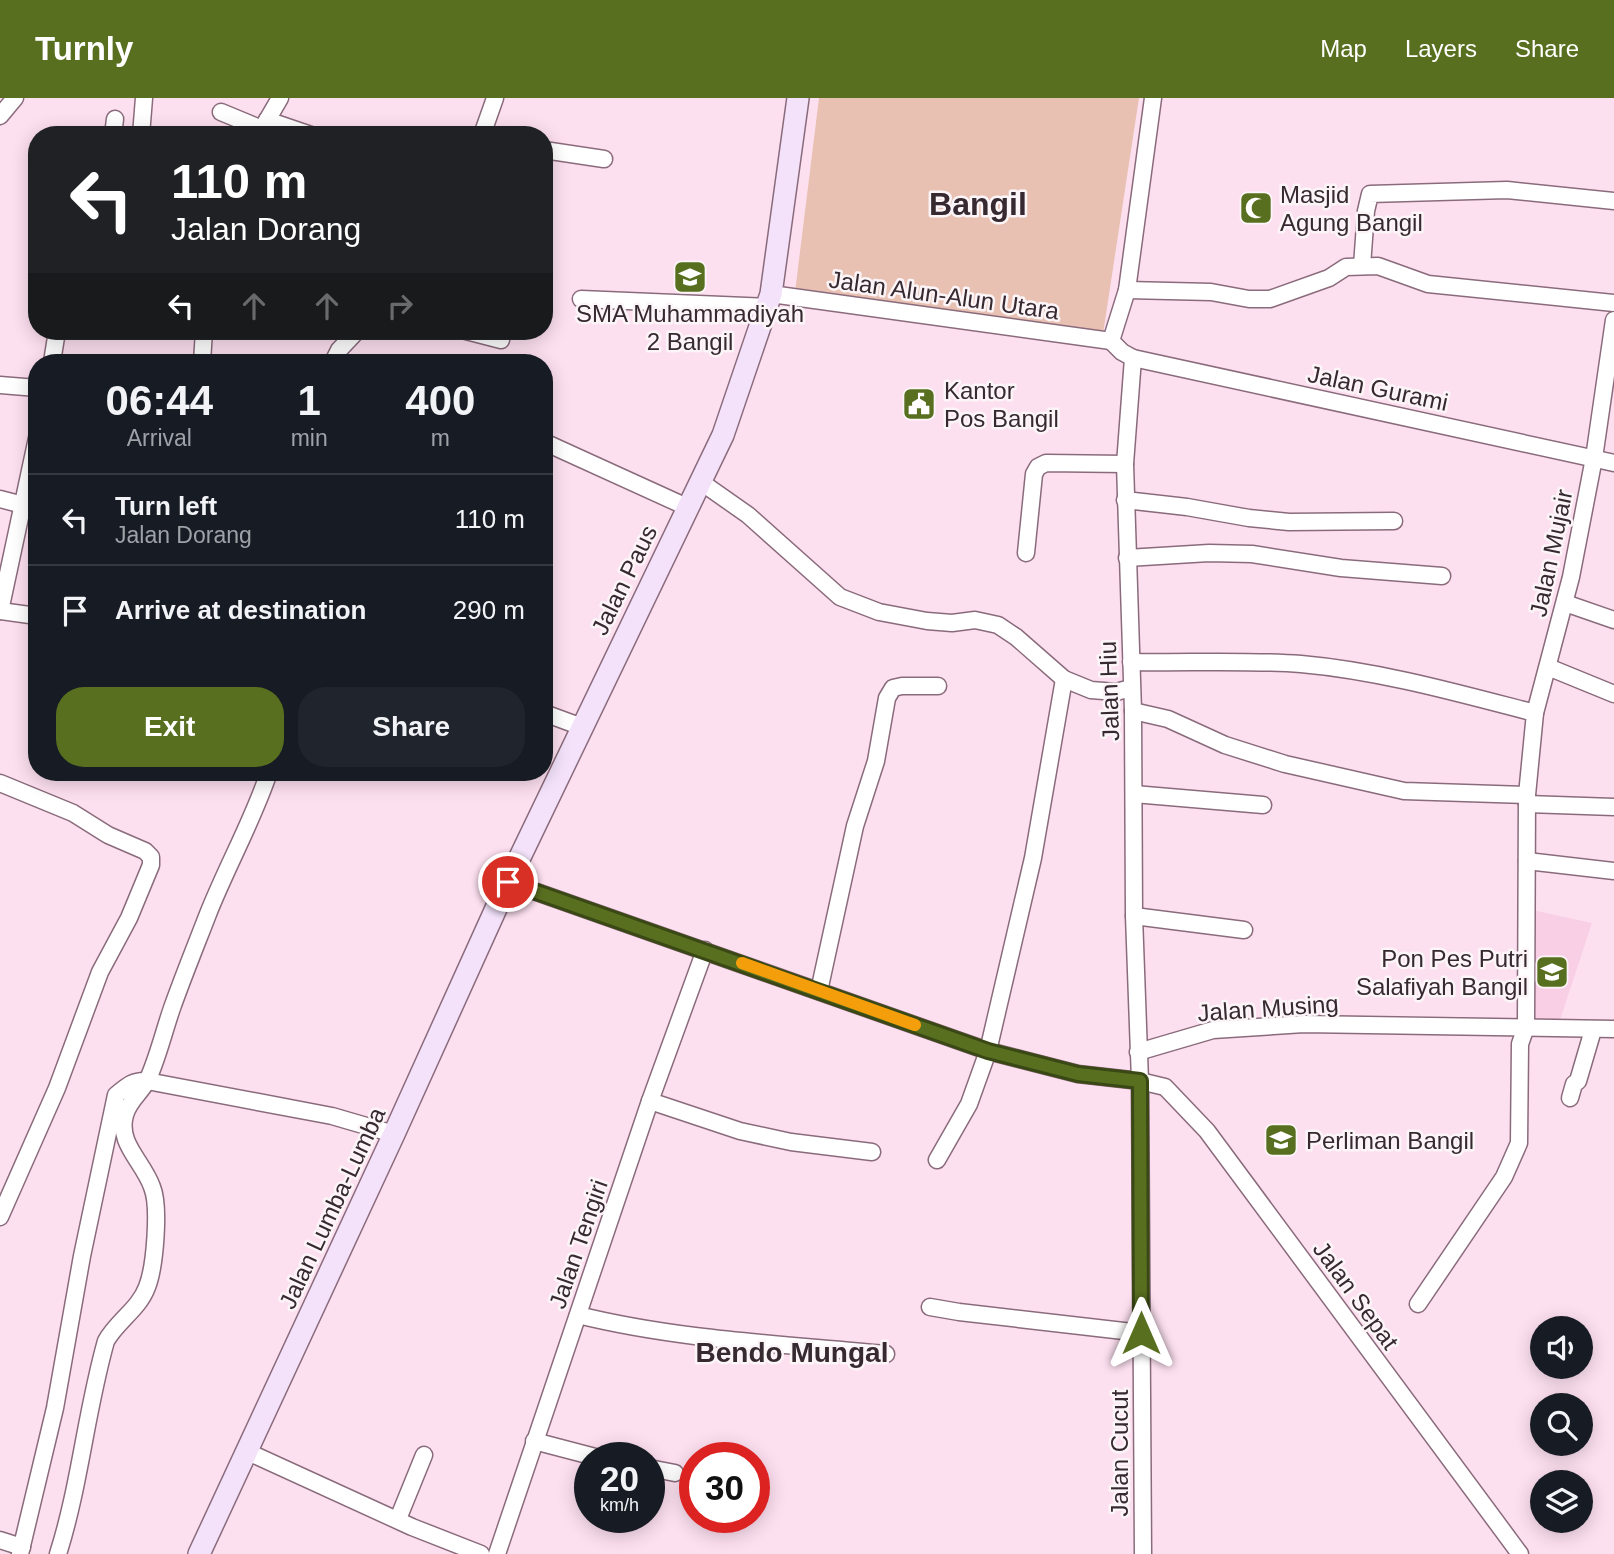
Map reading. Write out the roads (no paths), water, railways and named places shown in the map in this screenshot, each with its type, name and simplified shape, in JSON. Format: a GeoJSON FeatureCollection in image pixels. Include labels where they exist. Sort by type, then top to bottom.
{"type":"FeatureCollection","features":[{"type":"Feature","properties":{"kind":"main road","name":"Jalan Paus"},"geometry":{"type":"LineString","coordinates":[[508,882],[723,435],[769,300],[798,98]]}},
{"type":"Feature","properties":{"kind":"main road","name":"Jalan Lumba-Lumba"},"geometry":{"type":"LineString","coordinates":[[200,1554],[508,882]]}},
{"type":"Feature","properties":{"kind":"street"},"geometry":{"type":"LineString","coordinates":[[0,116],[15,98]]}},
{"type":"Feature","properties":{"kind":"street"},"geometry":{"type":"LineString","coordinates":[[142,126],[144,98]]}},
{"type":"Feature","properties":{"kind":"street"},"geometry":{"type":"LineString","coordinates":[[264,126],[279,98]]}},
{"type":"Feature","properties":{"kind":"street"},"geometry":{"type":"LineString","coordinates":[[490,126],[495,98]]}},
{"type":"Feature","properties":{"kind":"street"},"geometry":{"type":"LineString","coordinates":[[1133,358],[1111,341],[1127,290],[1153,98]]}},
{"type":"Feature","properties":{"kind":"street"},"geometry":{"type":"LineString","coordinates":[[221,112],[258,126]]}},
{"type":"Feature","properties":{"kind":"street"},"geometry":{"type":"LineString","coordinates":[[553,151],[604,159]]}},
{"type":"Feature","properties":{"kind":"street"},"geometry":{"type":"LineString","coordinates":[[1362,266],[1370,194],[1507,190],[1614,201]]}},
{"type":"Feature","properties":{"kind":"street"},"geometry":{"type":"LineString","coordinates":[[1127,290],[1211,292],[1249,299],[1270,299],[1329,278],[1346,267],[1378,266],[1429,284],[1614,303]]}},
{"type":"Feature","properties":{"kind":"street","name":"Jalan Alun-Alun Utara"},"geometry":{"type":"LineString","coordinates":[[582,299],[769,300],[1111,341]]}},
{"type":"Feature","properties":{"kind":"street","name":"Jalan Mujair"},"geometry":{"type":"LineString","coordinates":[[1419,1304],[1504,1177],[1520,1143],[1520,1044],[1526,1027],[1527,800],[1535,713],[1565,603],[1594,458],[1614,320]]}},
{"type":"Feature","properties":{"kind":"street"},"geometry":{"type":"LineString","coordinates":[[337,354],[348,340]]}},
{"type":"Feature","properties":{"kind":"street","name":"Jalan Gurami"},"geometry":{"type":"LineString","coordinates":[[1133,358],[1614,463]]}},
{"type":"Feature","properties":{"kind":"street","name":"Jalan Hiu"},"geometry":{"type":"LineString","coordinates":[[1133,358],[1125,500],[1133,711],[1134,916],[1140,1081]]}},
{"type":"Feature","properties":{"kind":"street"},"geometry":{"type":"LineString","coordinates":[[0,385],[28,387]]}},
{"type":"Feature","properties":{"kind":"street"},"geometry":{"type":"LineString","coordinates":[[553,446],[689,508]]}},
{"type":"Feature","properties":{"kind":"street"},"geometry":{"type":"LineString","coordinates":[[1026,553],[1034,474],[1038,467],[1046,463],[1125,464]]}},
{"type":"Feature","properties":{"kind":"street"},"geometry":{"type":"LineString","coordinates":[[28,481],[0,611],[28,615]]}},
{"type":"Feature","properties":{"kind":"street"},"geometry":{"type":"LineString","coordinates":[[701,482],[748,514],[840,597],[879,612],[927,621],[975,620],[998,625],[1065,679],[1091,690],[1116,692],[1131,688]]}},
{"type":"Feature","properties":{"kind":"street"},"geometry":{"type":"LineString","coordinates":[[0,499],[23,505]]}},
{"type":"Feature","properties":{"kind":"street"},"geometry":{"type":"LineString","coordinates":[[1125,500],[1289,522],[1394,521]]}},
{"type":"Feature","properties":{"kind":"street"},"geometry":{"type":"LineString","coordinates":[[1127,558],[1209,553],[1252,554],[1355,570],[1442,576]]}},
{"type":"Feature","properties":{"kind":"street"},"geometry":{"type":"LineString","coordinates":[[1565,603],[1614,620]]}},
{"type":"Feature","properties":{"kind":"street"},"geometry":{"type":"LineString","coordinates":[[1130,662],[1301,664],[1395,679],[1535,713]]}},
{"type":"Feature","properties":{"kind":"street"},"geometry":{"type":"LineString","coordinates":[[1548,667],[1614,694]]}},
{"type":"Feature","properties":{"kind":"street"},"geometry":{"type":"LineString","coordinates":[[937,1160],[969,1104],[988,1051],[1033,858],[1065,679]]}},
{"type":"Feature","properties":{"kind":"street"},"geometry":{"type":"LineString","coordinates":[[819,991],[855,826],[876,761],[887,698],[893,688],[938,686]]}},
{"type":"Feature","properties":{"kind":"street"},"geometry":{"type":"LineString","coordinates":[[1133,711],[1168,719],[1225,745],[1285,764],[1404,791],[1614,807]]}},
{"type":"Feature","properties":{"kind":"street"},"geometry":{"type":"LineString","coordinates":[[553,716],[582,727]]}},
{"type":"Feature","properties":{"kind":"street"},"geometry":{"type":"LineString","coordinates":[[58,1554],[106,1341],[142,1298],[148,1284],[154,1254],[156,1202],[153,1188],[125,1142],[125,1115],[147,1081],[216,894],[265,781]]}},
{"type":"Feature","properties":{"kind":"street"},"geometry":{"type":"LineString","coordinates":[[0,783],[73,813],[108,835],[145,851],[150,857],[151,865],[100,972],[57,1088],[1,1215]]}},
{"type":"Feature","properties":{"kind":"street"},"geometry":{"type":"LineString","coordinates":[[1134,794],[1264,805]]}},
{"type":"Feature","properties":{"kind":"street"},"geometry":{"type":"LineString","coordinates":[[1527,861],[1614,872]]}},
{"type":"Feature","properties":{"kind":"street","name":"Jalan Sepat"},"geometry":{"type":"LineString","coordinates":[[508,882],[988,1051],[1078,1074],[1140,1081],[1165,1087],[1207,1131],[1520,1554]]}},
{"type":"Feature","properties":{"kind":"street"},"geometry":{"type":"LineString","coordinates":[[1134,916],[1244,930]]}},
{"type":"Feature","properties":{"kind":"street","name":"Jalan Tengiri"},"geometry":{"type":"LineString","coordinates":[[497,1554],[650,1101],[705,950]]}},
{"type":"Feature","properties":{"kind":"street","name":"Jalan Musing"},"geometry":{"type":"LineString","coordinates":[[1138,1052],[1200,1033],[1242,1027],[1304,1024],[1478,1029],[1614,1029]]}},
{"type":"Feature","properties":{"kind":"street"},"geometry":{"type":"LineString","coordinates":[[1570,1098],[1594,1030]]}},
{"type":"Feature","properties":{"kind":"street"},"geometry":{"type":"LineString","coordinates":[[0,1540],[21,1551],[55,1408],[82,1256],[116,1096],[130,1084],[147,1081],[332,1116],[394,1135]]}},
{"type":"Feature","properties":{"kind":"street","name":"Jalan Cucut"},"geometry":{"type":"LineString","coordinates":[[1140,1081],[1143,1554]]}},
{"type":"Feature","properties":{"kind":"street"},"geometry":{"type":"LineString","coordinates":[[650,1101],[740,1131],[791,1142],[872,1152]]}},
{"type":"Feature","properties":{"kind":"street"},"geometry":{"type":"LineString","coordinates":[[930,1307],[1141,1333]]}},
{"type":"Feature","properties":{"kind":"street"},"geometry":{"type":"LineString","coordinates":[[578,1315],[675,1335],[886,1354]]}},
{"type":"Feature","properties":{"kind":"street"},"geometry":{"type":"LineString","coordinates":[[534,1441],[574,1452]]}},
{"type":"Feature","properties":{"kind":"street"},"geometry":{"type":"LineString","coordinates":[[248,1452],[481,1554]]}},
{"type":"Feature","properties":{"kind":"street"},"geometry":{"type":"LineString","coordinates":[[398,1519],[424,1455]]}},
{"type":"Feature","properties":{"kind":"street"},"geometry":{"type":"LineString","coordinates":[[665,1471],[675,1473]]}},
{"type":"Feature","properties":{"kind":"place","name":"Masjid Agung Bangil"},"geometry":{"type":"Point","coordinates":[1256,208]}},
{"type":"Feature","properties":{"kind":"place","name":"SMA Muhammadiyah 2 Bangil"},"geometry":{"type":"Point","coordinates":[690,277]}},
{"type":"Feature","properties":{"kind":"place","name":"Kantor Pos Bangil"},"geometry":{"type":"Point","coordinates":[919,404]}},
{"type":"Feature","properties":{"kind":"place","name":"Pon Pes Putri Salafiyah Bangil"},"geometry":{"type":"Point","coordinates":[1552,972]}},
{"type":"Feature","properties":{"kind":"place","name":"Perliman Bangil"},"geometry":{"type":"Point","coordinates":[1281,1140]}},
{"type":"Feature","properties":{"kind":"district","name":"Bangil"},"geometry":{"type":"Point","coordinates":[978,204]}},
{"type":"Feature","properties":{"kind":"district","name":"Bendo Mungal"},"geometry":{"type":"Point","coordinates":[792,1352]}}]}
